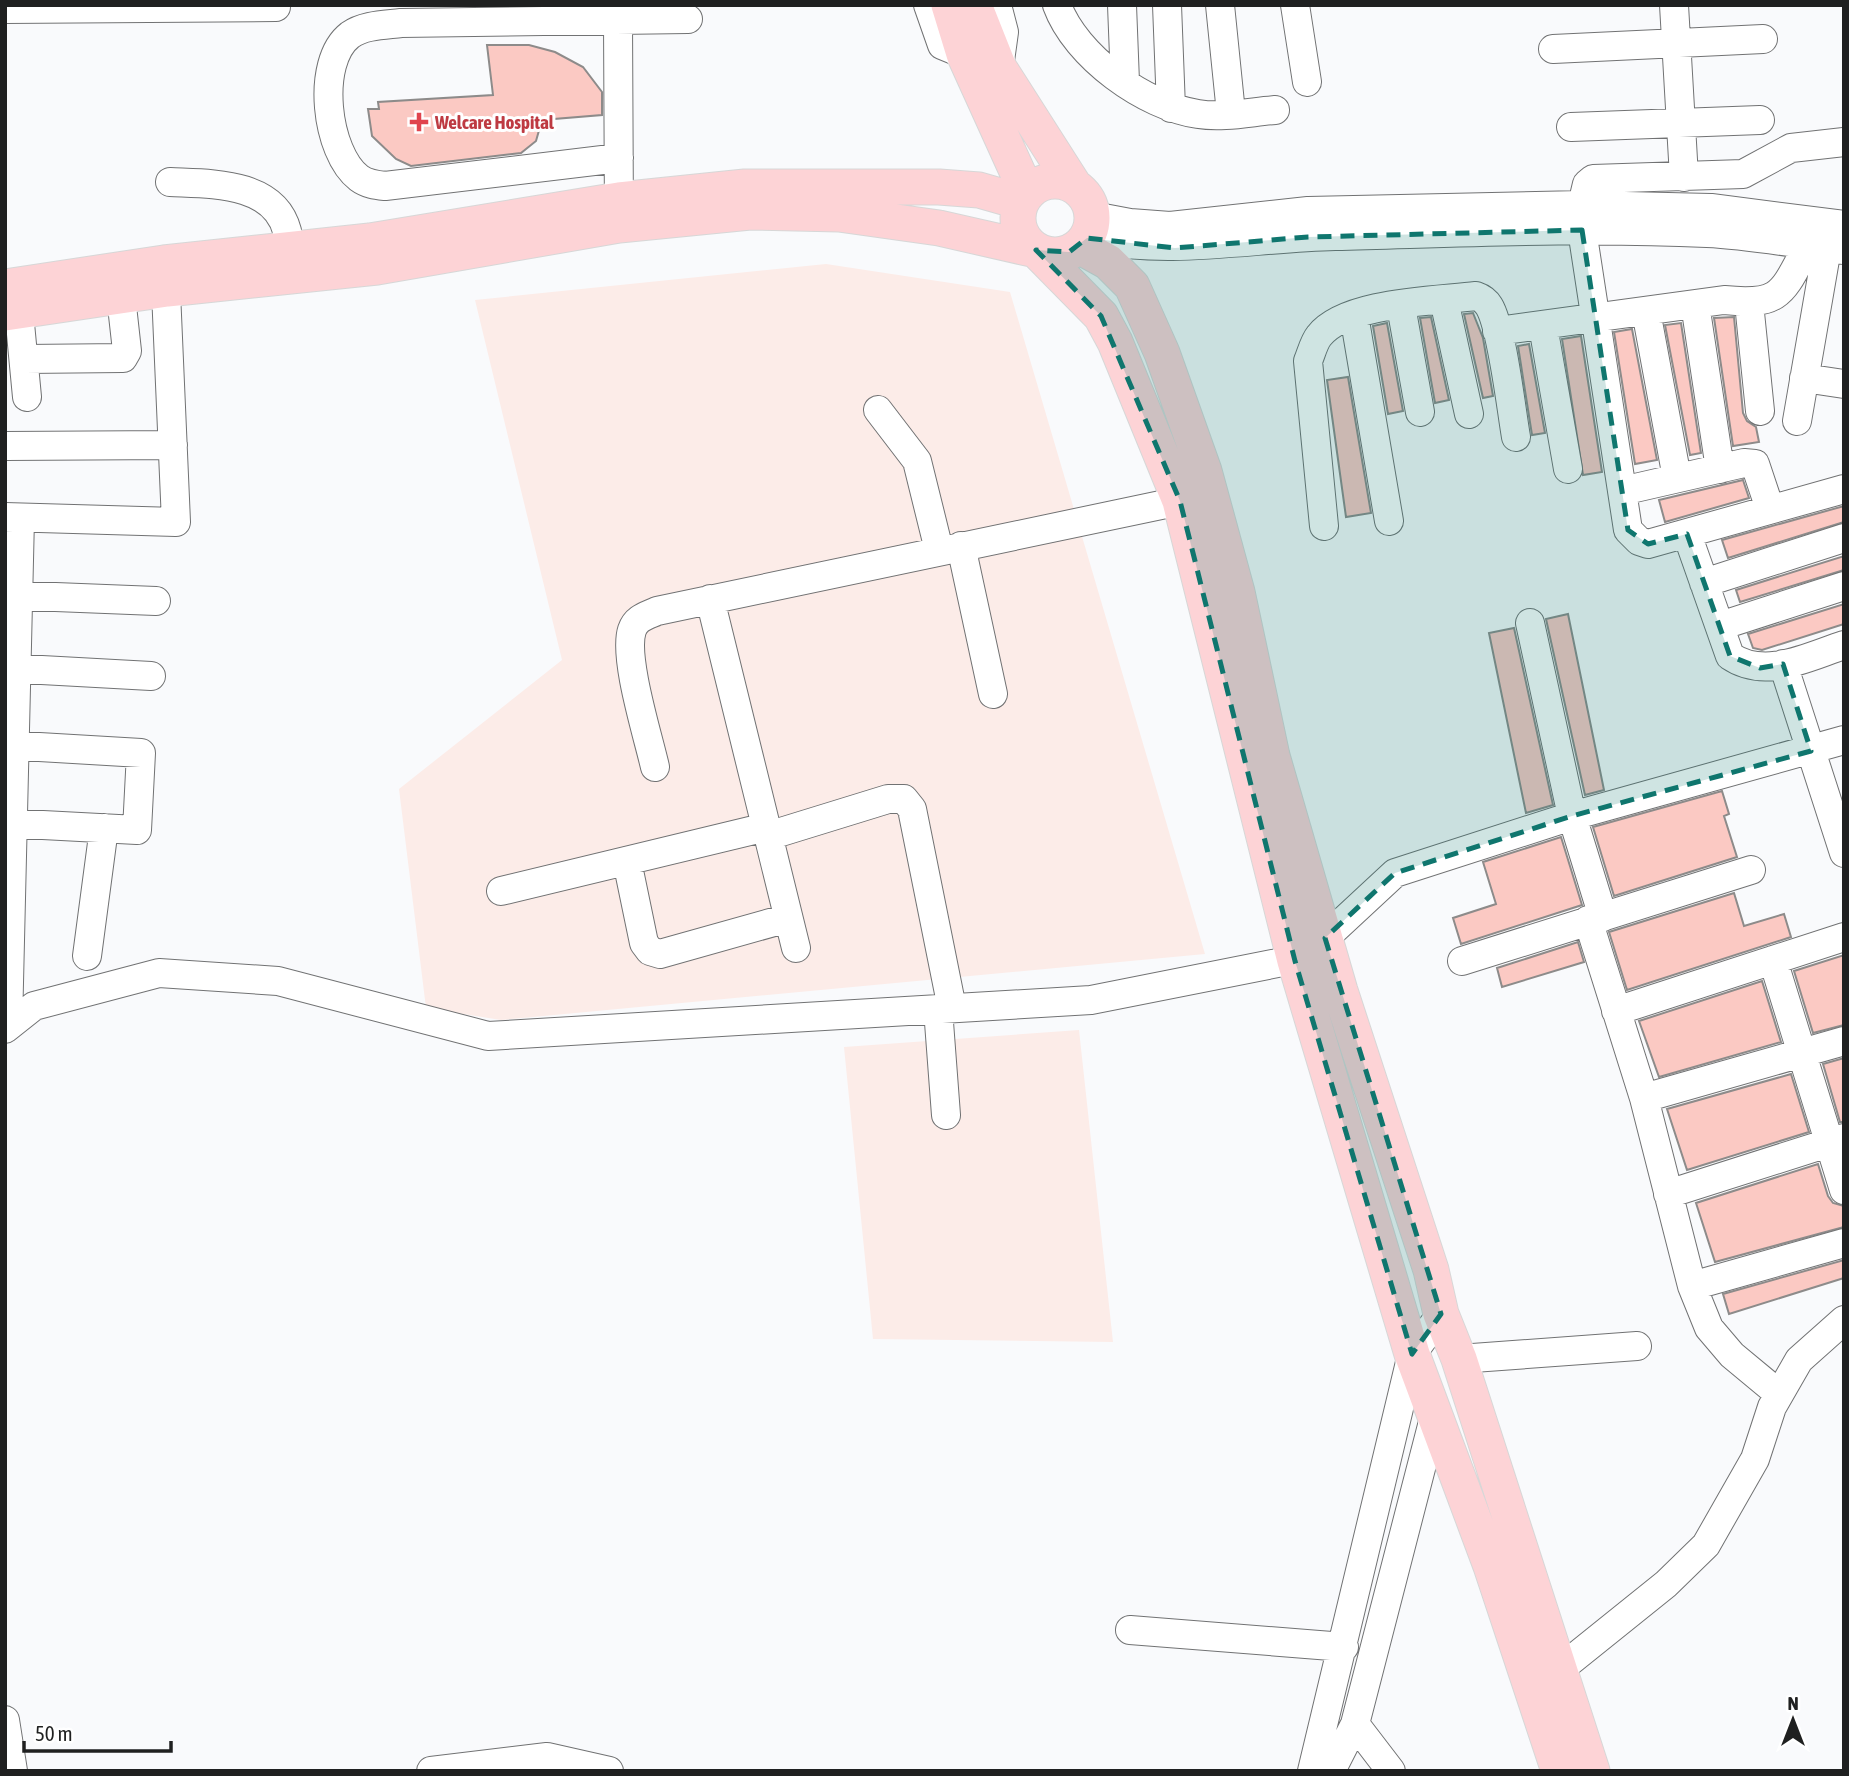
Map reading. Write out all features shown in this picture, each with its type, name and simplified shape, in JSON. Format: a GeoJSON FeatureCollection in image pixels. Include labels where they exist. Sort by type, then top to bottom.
{"type":"FeatureCollection","features":[{"type":"Feature","properties":{"kind":"main road"},"geometry":{"type":"LineString","coordinates":[[962,8],[964,54],[1024,197],[1018,224],[1027,243],[1080,293],[1105,325],[1180,501],[1295,961],[1412,1354],[1491,1566],[1559,1771]]}},
{"type":"Feature","properties":{"kind":"main road"},"geometry":{"type":"LineString","coordinates":[[619,213],[799,211],[939,228],[1058,255],[1086,233],[1090,203],[1073,184],[962,8]]}},
{"type":"Feature","properties":{"kind":"main road"},"geometry":{"type":"LineString","coordinates":[[12,300],[166,276],[290,263],[377,267],[745,187],[883,185],[979,190],[1024,197],[1041,183],[1057,180],[1073,184]]}},
{"type":"Feature","properties":{"kind":"main road"},"geometry":{"type":"LineString","coordinates":[[1086,233],[1108,262],[1132,286],[1162,353],[1204,471],[1237,592],[1272,756],[1327,945],[1431,1270],[1441,1314],[1459,1359],[1592,1771]]}},
{"type":"Feature","properties":{"kind":"main road"},"geometry":{"type":"LineString","coordinates":[[12,300],[121,297],[166,276]]}},
{"type":"Feature","properties":{"kind":"street"},"geometry":{"type":"LineString","coordinates":[[1057,5],[1080,43],[1110,74],[1171,108],[1200,114],[1275,110]]}},
{"type":"Feature","properties":{"kind":"street"},"geometry":{"type":"LineString","coordinates":[[1122,5],[1125,82]]}},
{"type":"Feature","properties":{"kind":"street"},"geometry":{"type":"LineString","coordinates":[[1167,5],[1171,108]]}},
{"type":"Feature","properties":{"kind":"street"},"geometry":{"type":"LineString","coordinates":[[1220,5],[1231,113]]}},
{"type":"Feature","properties":{"kind":"street"},"geometry":{"type":"LineString","coordinates":[[1295,5],[1307,82]]}},
{"type":"Feature","properties":{"kind":"street"},"geometry":{"type":"LineString","coordinates":[[1674,5],[1684,177]]}},
{"type":"Feature","properties":{"kind":"street"},"geometry":{"type":"LineString","coordinates":[[5,9],[276,7]]}},
{"type":"Feature","properties":{"kind":"street"},"geometry":{"type":"LineString","coordinates":[[618,158],[385,186],[372,184],[359,178],[346,163],[333,135],[328,93],[333,61],[350,35],[370,26],[401,23],[688,19]]}},
{"type":"Feature","properties":{"kind":"street"},"geometry":{"type":"LineString","coordinates":[[618,21],[619,213]]}},
{"type":"Feature","properties":{"kind":"street"},"geometry":{"type":"LineString","coordinates":[[1553,49],[1763,39]]}},
{"type":"Feature","properties":{"kind":"street"},"geometry":{"type":"LineString","coordinates":[[1571,127],[1759,120]]}},
{"type":"Feature","properties":{"kind":"street"},"geometry":{"type":"LineString","coordinates":[[1844,142],[1791,148],[1743,174],[1593,179],[1587,184],[1582,218],[1628,530],[1639,541],[1648,544],[1844,489]]}},
{"type":"Feature","properties":{"kind":"street"},"geometry":{"type":"LineString","coordinates":[[170,182],[226,184],[253,193],[280,216],[290,263]]}},
{"type":"Feature","properties":{"kind":"street"},"geometry":{"type":"LineString","coordinates":[[1582,218],[1711,208],[1844,225]]}},
{"type":"Feature","properties":{"kind":"street"},"geometry":{"type":"LineString","coordinates":[[1086,233],[1130,223],[1170,226],[1308,212],[1582,218],[1826,248]]}},
{"type":"Feature","properties":{"kind":"street"},"geometry":{"type":"LineString","coordinates":[[1497,331],[1724,300],[1749,303],[1769,299],[1783,290],[1826,248]]}},
{"type":"Feature","properties":{"kind":"street"},"geometry":{"type":"LineString","coordinates":[[1797,421],[1826,248]]}},
{"type":"Feature","properties":{"kind":"street"},"geometry":{"type":"LineString","coordinates":[[7,1027],[13,517],[176,522],[166,276]]}},
{"type":"Feature","properties":{"kind":"street"},"geometry":{"type":"LineString","coordinates":[[1324,526],[1308,361],[1318,336],[1337,321],[1401,306],[1476,296],[1484,299],[1490,308],[1497,331],[1516,437]]}},
{"type":"Feature","properties":{"kind":"street"},"geometry":{"type":"LineString","coordinates":[[25,359],[123,358],[127,351],[121,297]]}},
{"type":"Feature","properties":{"kind":"street"},"geometry":{"type":"LineString","coordinates":[[12,300],[25,359],[27,397]]}},
{"type":"Feature","properties":{"kind":"street"},"geometry":{"type":"LineString","coordinates":[[1444,300],[1469,414]]}},
{"type":"Feature","properties":{"kind":"street"},"geometry":{"type":"LineString","coordinates":[[1749,303],[1759,411]]}},
{"type":"Feature","properties":{"kind":"street"},"geometry":{"type":"LineString","coordinates":[[1695,304],[1720,469]]}},
{"type":"Feature","properties":{"kind":"street"},"geometry":{"type":"LineString","coordinates":[[1401,306],[1420,412]]}},
{"type":"Feature","properties":{"kind":"street"},"geometry":{"type":"LineString","coordinates":[[1646,312],[1677,478]]}},
{"type":"Feature","properties":{"kind":"street"},"geometry":{"type":"LineString","coordinates":[[1354,315],[1389,521]]}},
{"type":"Feature","properties":{"kind":"street"},"geometry":{"type":"LineString","coordinates":[[1543,326],[1568,469]]}},
{"type":"Feature","properties":{"kind":"street"},"geometry":{"type":"LineString","coordinates":[[1804,378],[1844,384]]}},
{"type":"Feature","properties":{"kind":"street"},"geometry":{"type":"LineString","coordinates":[[878,410],[917,461],[950,548],[993,694]]}},
{"type":"Feature","properties":{"kind":"street"},"geometry":{"type":"LineString","coordinates":[[5,446],[173,445]]}},
{"type":"Feature","properties":{"kind":"street"},"geometry":{"type":"LineString","coordinates":[[1622,491],[1744,463],[1755,464],[1770,509]]}},
{"type":"Feature","properties":{"kind":"street"},"geometry":{"type":"LineString","coordinates":[[655,767],[629,650],[632,629],[638,619],[657,611],[710,599],[1180,501]]}},
{"type":"Feature","properties":{"kind":"street"},"geometry":{"type":"LineString","coordinates":[[1686,534],[1730,656],[1743,665],[1759,668],[1783,664],[1844,645]]}},
{"type":"Feature","properties":{"kind":"street"},"geometry":{"type":"LineString","coordinates":[[1704,583],[1844,538]]}},
{"type":"Feature","properties":{"kind":"street"},"geometry":{"type":"LineString","coordinates":[[1720,626],[1844,586]]}},
{"type":"Feature","properties":{"kind":"street"},"geometry":{"type":"LineString","coordinates":[[12,596],[156,601]]}},
{"type":"Feature","properties":{"kind":"street"},"geometry":{"type":"LineString","coordinates":[[710,599],[796,948]]}},
{"type":"Feature","properties":{"kind":"street"},"geometry":{"type":"LineString","coordinates":[[1530,623],[1616,1011],[1644,1098],[1692,1286],[1709,1328],[1732,1355],[1779,1394]]}},
{"type":"Feature","properties":{"kind":"street"},"geometry":{"type":"LineString","coordinates":[[1783,664],[1841,838]]}},
{"type":"Feature","properties":{"kind":"street"},"geometry":{"type":"LineString","coordinates":[[11,668],[151,676]]}},
{"type":"Feature","properties":{"kind":"street"},"geometry":{"type":"LineString","coordinates":[[7,1027],[34,1006],[159,973],[278,981],[488,1036],[1091,1000],[1295,961],[1327,945],[1395,873],[1572,816],[1844,740]]}},
{"type":"Feature","properties":{"kind":"street"},"geometry":{"type":"LineString","coordinates":[[9,823],[137,830],[141,753],[10,745]]}},
{"type":"Feature","properties":{"kind":"street"},"geometry":{"type":"LineString","coordinates":[[501,891],[767,832],[888,799],[904,799],[912,809],[945,1008],[946,1115]]}},
{"type":"Feature","properties":{"kind":"street"},"geometry":{"type":"LineString","coordinates":[[87,956],[104,828]]}},
{"type":"Feature","properties":{"kind":"street"},"geometry":{"type":"LineString","coordinates":[[627,861],[644,943],[650,951],[660,954],[788,918]]}},
{"type":"Feature","properties":{"kind":"street"},"geometry":{"type":"LineString","coordinates":[[1462,961],[1751,870]]}},
{"type":"Feature","properties":{"kind":"street"},"geometry":{"type":"LineString","coordinates":[[1616,1011],[1844,937]]}},
{"type":"Feature","properties":{"kind":"street"},"geometry":{"type":"LineString","coordinates":[[1773,960],[1802,1052],[1837,1141],[1844,1190]]}},
{"type":"Feature","properties":{"kind":"street"},"geometry":{"type":"LineString","coordinates":[[1644,1098],[1844,1041]]}},
{"type":"Feature","properties":{"kind":"street"},"geometry":{"type":"LineString","coordinates":[[1668,1194],[1837,1141]]}},
{"type":"Feature","properties":{"kind":"street"},"geometry":{"type":"LineString","coordinates":[[1692,1286],[1844,1243]]}},
{"type":"Feature","properties":{"kind":"street"},"geometry":{"type":"LineString","coordinates":[[1312,1771],[1344,1647],[1412,1354],[1441,1314]]}},
{"type":"Feature","properties":{"kind":"street"},"geometry":{"type":"LineString","coordinates":[[1559,1670],[1665,1584],[1706,1545],[1755,1459],[1772,1407],[1799,1360],[1844,1320]]}},
{"type":"Feature","properties":{"kind":"street"},"geometry":{"type":"LineString","coordinates":[[1459,1359],[1637,1346]]}},
{"type":"Feature","properties":{"kind":"street"},"geometry":{"type":"LineString","coordinates":[[1331,1771],[1355,1724],[1435,1414]]}},
{"type":"Feature","properties":{"kind":"street"},"geometry":{"type":"LineString","coordinates":[[1130,1630],[1344,1647]]}},
{"type":"Feature","properties":{"kind":"street"},"geometry":{"type":"LineString","coordinates":[[5,1720],[13,1771]]}},
{"type":"Feature","properties":{"kind":"street"},"geometry":{"type":"LineString","coordinates":[[1355,1724],[1391,1771]]}},
{"type":"Feature","properties":{"kind":"street"},"geometry":{"type":"LineString","coordinates":[[431,1771],[547,1757],[609,1771]]}},
{"type":"Feature","properties":{"kind":"highlighted area"},"geometry":{"type":"Polygon","coordinates":[[[1582,230],[1628,530],[1648,544],[1687,534],[1730,656],[1760,668],[1783,664],[1811,751],[1572,816],[1395,873],[1325,938],[1441,1314],[1412,1354],[1295,961],[1180,501],[1101,316],[1036,250],[1069,252],[1087,238],[1175,248],[1308,237],[1582,230]]]}},
{"type":"Feature","properties":{"kind":"shaded area"},"geometry":{"type":"Polygon","coordinates":[[[826,264],[1010,292],[1205,954],[501,1020],[426,1008],[399,789],[562,660],[475,300],[826,264]]]}},
{"type":"Feature","properties":{"kind":"shaded area"},"geometry":{"type":"Polygon","coordinates":[[[1079,1030],[1113,1342],[873,1339],[844,1047],[1079,1030]]]}},
{"type":"Feature","properties":{"kind":"building"},"geometry":{"type":"Polygon","coordinates":[[[487,45],[529,45],[555,52],[583,67],[602,92],[602,115],[542,120],[536,141],[521,153],[411,166],[396,159],[372,136],[368,109],[379,109],[378,102],[493,95],[487,45]]]}},
{"type":"Feature","properties":{"kind":"building"},"geometry":{"type":"Polygon","coordinates":[[[1473,313],[1483,338],[1493,396],[1483,398],[1464,314],[1473,313]]]}},
{"type":"Feature","properties":{"kind":"building"},"geometry":{"type":"Polygon","coordinates":[[[1431,317],[1449,400],[1435,403],[1420,318],[1431,317]]]}},
{"type":"Feature","properties":{"kind":"building"},"geometry":{"type":"Polygon","coordinates":[[[1734,317],[1743,413],[1747,421],[1756,427],[1759,442],[1733,446],[1714,318],[1734,317]]]}},
{"type":"Feature","properties":{"kind":"building"},"geometry":{"type":"Polygon","coordinates":[[[1387,323],[1403,411],[1388,414],[1373,326],[1387,323]]]}},
{"type":"Feature","properties":{"kind":"building"},"geometry":{"type":"Polygon","coordinates":[[[1681,323],[1701,453],[1690,455],[1665,325],[1681,323]]]}},
{"type":"Feature","properties":{"kind":"building"},"geometry":{"type":"Polygon","coordinates":[[[1632,329],[1657,460],[1635,464],[1614,332],[1632,329]]]}},
{"type":"Feature","properties":{"kind":"building"},"geometry":{"type":"Polygon","coordinates":[[[1581,336],[1602,472],[1583,475],[1562,339],[1581,336]]]}},
{"type":"Feature","properties":{"kind":"building"},"geometry":{"type":"Polygon","coordinates":[[[1529,344],[1545,433],[1532,435],[1518,346],[1529,344]]]}},
{"type":"Feature","properties":{"kind":"building"},"geometry":{"type":"Polygon","coordinates":[[[1348,377],[1371,513],[1346,517],[1327,380],[1348,377]]]}},
{"type":"Feature","properties":{"kind":"building"},"geometry":{"type":"Polygon","coordinates":[[[1743,480],[1749,498],[1665,522],[1659,500],[1743,480]]]}},
{"type":"Feature","properties":{"kind":"building"},"geometry":{"type":"Polygon","coordinates":[[[1844,506],[1844,522],[1728,558],[1722,540],[1844,506]]]}},
{"type":"Feature","properties":{"kind":"building"},"geometry":{"type":"Polygon","coordinates":[[[1844,556],[1844,570],[1740,602],[1736,590],[1844,556]]]}},
{"type":"Feature","properties":{"kind":"building"},"geometry":{"type":"Polygon","coordinates":[[[1844,604],[1844,624],[1762,650],[1753,648],[1748,634],[1844,604]]]}},
{"type":"Feature","properties":{"kind":"building"},"geometry":{"type":"Polygon","coordinates":[[[1568,614],[1604,790],[1585,795],[1546,619],[1568,614]]]}},
{"type":"Feature","properties":{"kind":"building"},"geometry":{"type":"Polygon","coordinates":[[[1514,628],[1553,805],[1526,813],[1489,633],[1514,628]]]}},
{"type":"Feature","properties":{"kind":"building"},"geometry":{"type":"Polygon","coordinates":[[[1722,791],[1729,814],[1724,816],[1737,857],[1614,896],[1593,827],[1722,791]]]}},
{"type":"Feature","properties":{"kind":"building"},"geometry":{"type":"Polygon","coordinates":[[[1561,837],[1582,905],[1461,944],[1453,918],[1496,904],[1483,862],[1561,837]]]}},
{"type":"Feature","properties":{"kind":"building"},"geometry":{"type":"Polygon","coordinates":[[[1734,893],[1744,926],[1784,914],[1791,937],[1627,990],[1609,932],[1734,893]]]}},
{"type":"Feature","properties":{"kind":"building"},"geometry":{"type":"Polygon","coordinates":[[[1578,942],[1584,962],[1502,987],[1497,968],[1578,942]]]}},
{"type":"Feature","properties":{"kind":"building"},"geometry":{"type":"Polygon","coordinates":[[[1844,955],[1844,1025],[1813,1033],[1794,971],[1844,955]]]}},
{"type":"Feature","properties":{"kind":"building"},"geometry":{"type":"Polygon","coordinates":[[[1762,981],[1781,1042],[1659,1077],[1639,1021],[1762,981]]]}},
{"type":"Feature","properties":{"kind":"building"},"geometry":{"type":"Polygon","coordinates":[[[1844,1058],[1844,1122],[1840,1122],[1823,1064],[1844,1058]]]}},
{"type":"Feature","properties":{"kind":"building"},"geometry":{"type":"Polygon","coordinates":[[[1791,1074],[1809,1132],[1687,1170],[1667,1109],[1791,1074]]]}},
{"type":"Feature","properties":{"kind":"building"},"geometry":{"type":"Polygon","coordinates":[[[1818,1164],[1828,1196],[1833,1203],[1844,1206],[1844,1227],[1715,1262],[1696,1203],[1818,1164]]]}},
{"type":"Feature","properties":{"kind":"building"},"geometry":{"type":"Polygon","coordinates":[[[1844,1260],[1844,1278],[1729,1314],[1723,1294],[1844,1260]]]}},
{"type":"Feature","properties":{"kind":"place","name":"Welcare Hospital"},"geometry":{"type":"Point","coordinates":[419,122]}}]}
